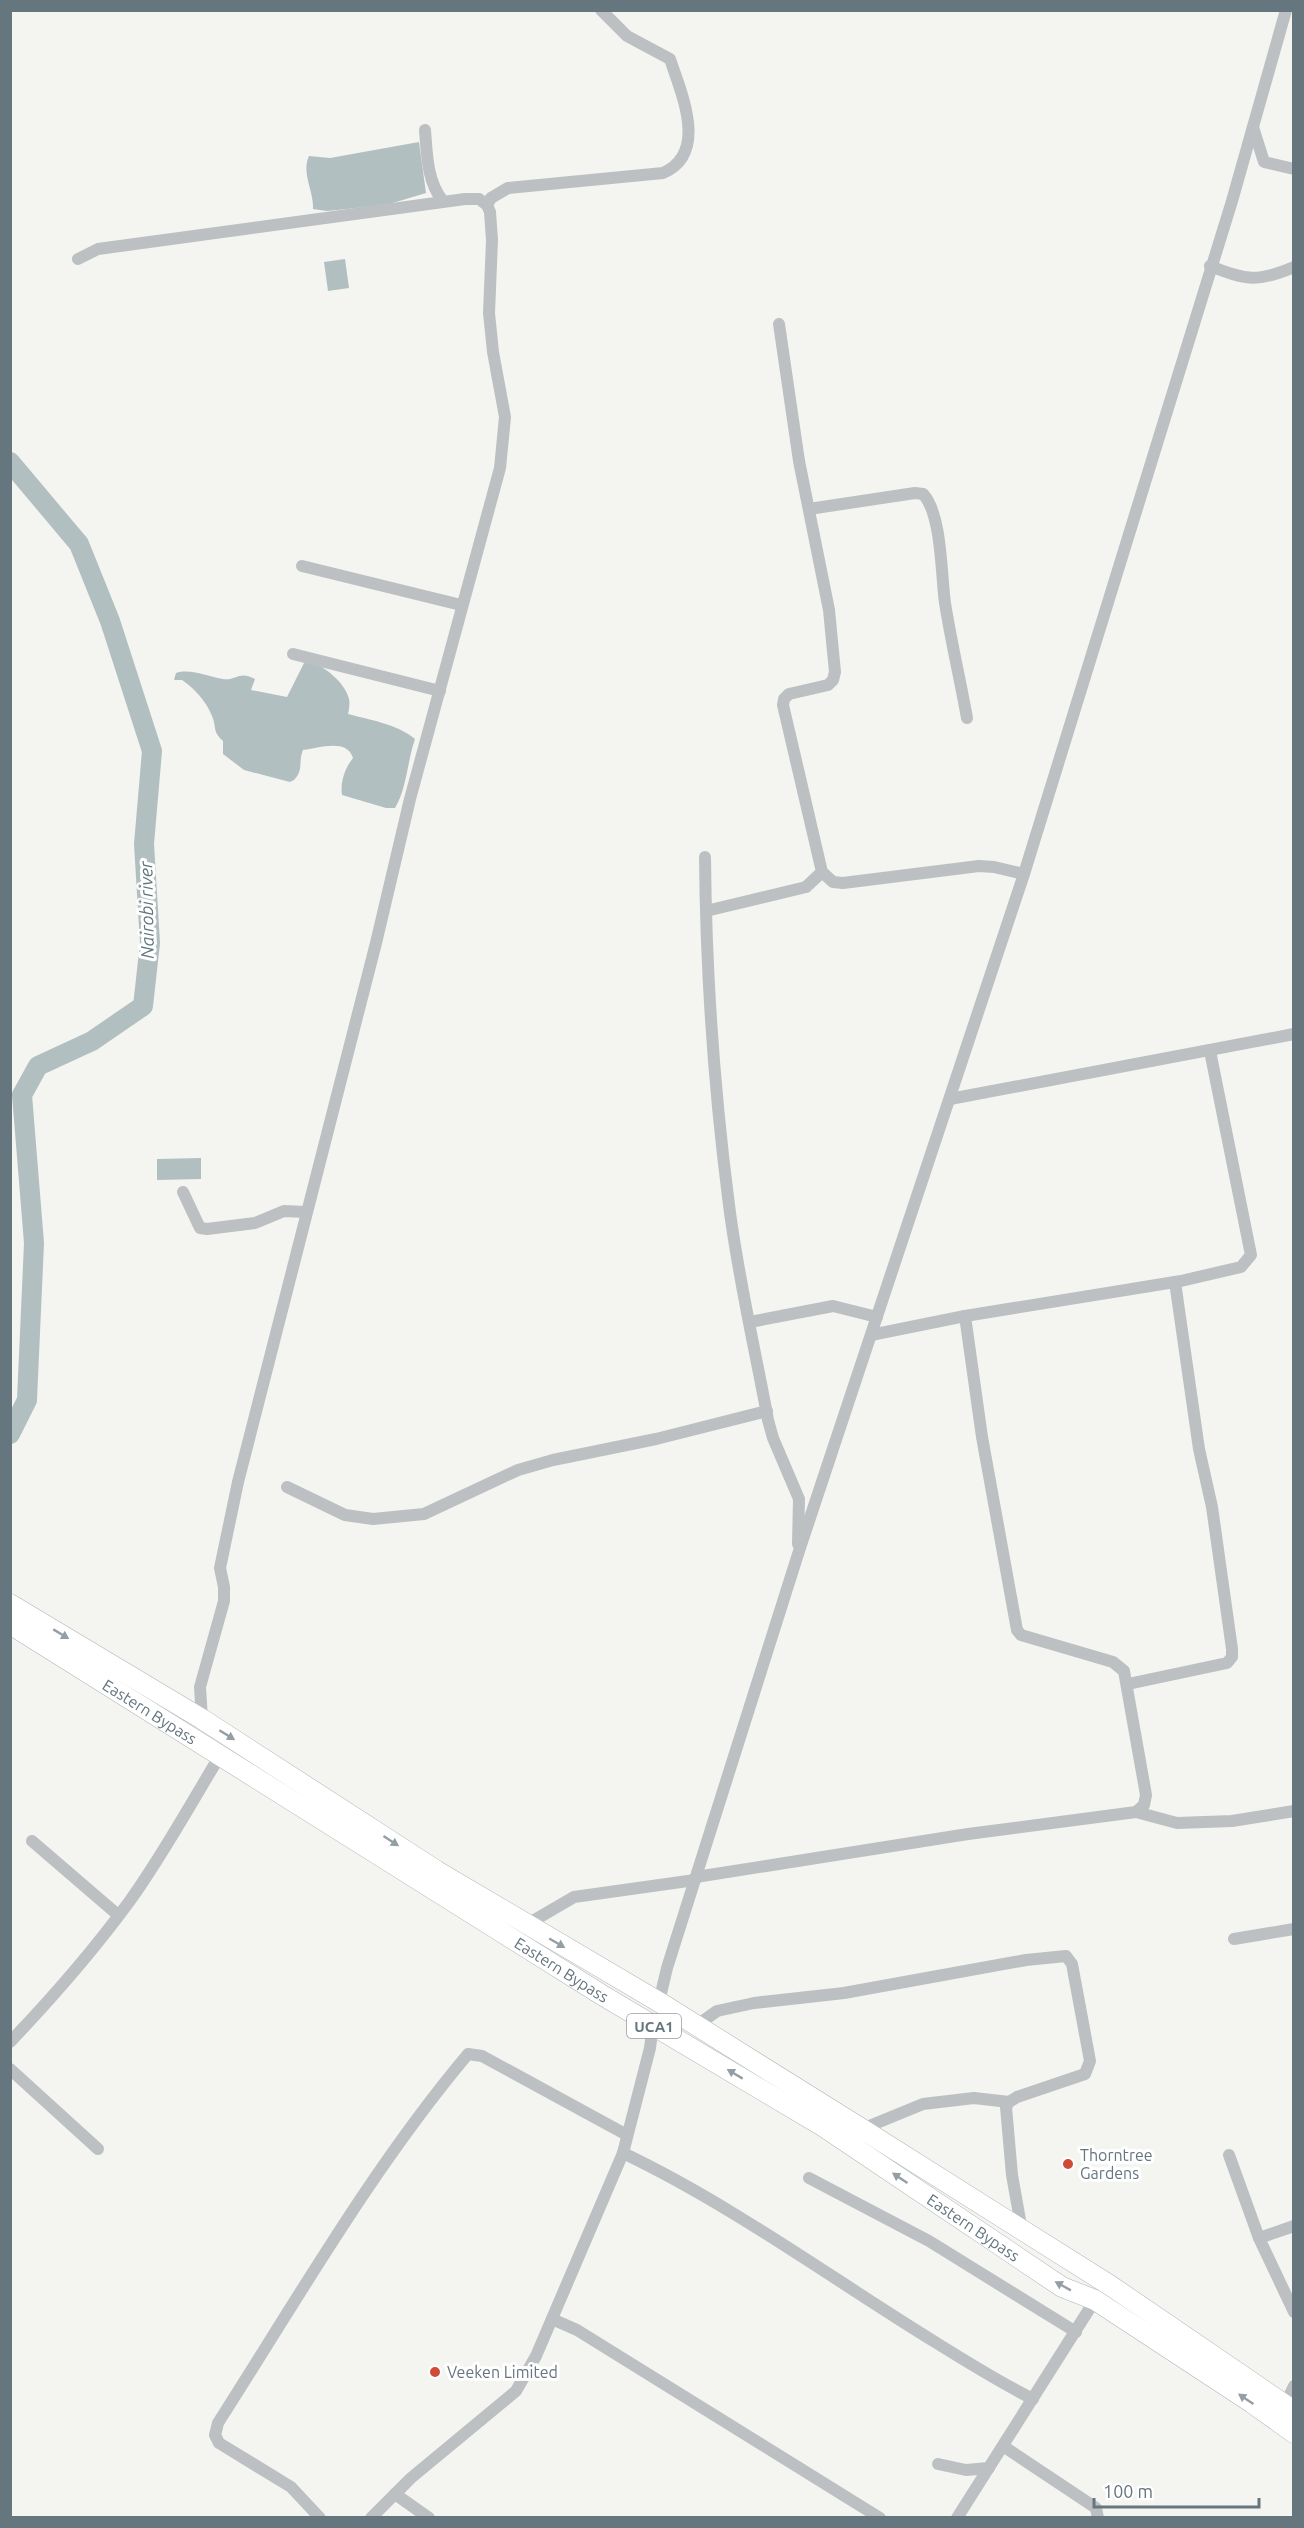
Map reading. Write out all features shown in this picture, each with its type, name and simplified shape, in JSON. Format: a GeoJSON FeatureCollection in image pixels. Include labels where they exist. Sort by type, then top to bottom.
{"type":"FeatureCollection","features":[{"type":"Feature","properties":{"kind":"main road","name":"Eastern Bypass"},"geometry":{"type":"LineString","coordinates":[[10,1604],[202,1719],[437,1871],[659,2002],[862,2129],[1111,2286],[1289,2408]]}},
{"type":"Feature","properties":{"kind":"main road","name":"Eastern Bypass"},"geometry":{"type":"LineString","coordinates":[[10,1624],[653,2025],[824,2127],[1062,2287],[1095,2300],[1252,2403],[1293,2433]]}},
{"type":"Feature","properties":{"kind":"street"},"geometry":{"type":"LineString","coordinates":[[487,205],[491,198],[508,188],[663,172],[674,168],[682,157],[688,144],[689,128],[684,101],[670,59],[627,36],[601,10]]}},
{"type":"Feature","properties":{"kind":"street"},"geometry":{"type":"LineString","coordinates":[[659,2002],[667,1968],[799,1551],[1024,874],[1287,11]]}},
{"type":"Feature","properties":{"kind":"street"},"geometry":{"type":"LineString","coordinates":[[1253,125],[1264,162],[1293,169]]}},
{"type":"Feature","properties":{"kind":"street"},"geometry":{"type":"LineString","coordinates":[[425,130],[432,180],[437,194],[443,201]]}},
{"type":"Feature","properties":{"kind":"street"},"geometry":{"type":"LineString","coordinates":[[78,259],[98,249],[443,201],[479,199],[487,205],[490,212],[492,240],[489,313],[493,352],[505,417],[504,445],[410,799],[376,943],[306,1212],[224,1544],[220,1568],[224,1601],[200,1687],[202,1719]]}},
{"type":"Feature","properties":{"kind":"street"},"geometry":{"type":"LineString","coordinates":[[1210,266],[1250,279],[1263,278],[1293,267]]}},
{"type":"Feature","properties":{"kind":"street"},"geometry":{"type":"LineString","coordinates":[[779,324],[799,461],[829,610],[835,672],[833,680],[828,685],[789,694],[784,699],[783,705],[822,872],[832,882],[843,883],[979,866],[1024,874]]}},
{"type":"Feature","properties":{"kind":"street"},"geometry":{"type":"LineString","coordinates":[[809,509],[915,493],[922,494],[928,500],[939,541],[945,602],[967,718]]}},
{"type":"Feature","properties":{"kind":"street"},"geometry":{"type":"LineString","coordinates":[[302,566],[461,605]]}},
{"type":"Feature","properties":{"kind":"street"},"geometry":{"type":"LineString","coordinates":[[293,654],[440,691]]}},
{"type":"Feature","properties":{"kind":"street"},"geometry":{"type":"LineString","coordinates":[[705,857],[706,973],[729,1208],[773,1438],[799,1499],[797,1526],[799,1551]]}},
{"type":"Feature","properties":{"kind":"street"},"geometry":{"type":"LineString","coordinates":[[706,911],[806,887],[822,872]]}},
{"type":"Feature","properties":{"kind":"street"},"geometry":{"type":"LineString","coordinates":[[950,1099],[1293,1034]]}},
{"type":"Feature","properties":{"kind":"street"},"geometry":{"type":"LineString","coordinates":[[872,1335],[965,1316],[1175,1282],[1241,1267],[1251,1255],[1210,1051]]}},
{"type":"Feature","properties":{"kind":"street"},"geometry":{"type":"LineString","coordinates":[[183,1192],[196,1224],[207,1230],[255,1223],[284,1211],[306,1212]]}},
{"type":"Feature","properties":{"kind":"street"},"geometry":{"type":"LineString","coordinates":[[1128,1684],[1227,1663],[1232,1657],[1212,1507],[1199,1449],[1175,1282]]}},
{"type":"Feature","properties":{"kind":"street"},"geometry":{"type":"LineString","coordinates":[[750,1322],[832,1306],[877,1317]]}},
{"type":"Feature","properties":{"kind":"street"},"geometry":{"type":"LineString","coordinates":[[965,1316],[982,1437],[1017,1630],[1021,1635],[1113,1662],[1124,1671],[1146,1795],[1144,1805],[1136,1812]]}},
{"type":"Feature","properties":{"kind":"street"},"geometry":{"type":"LineString","coordinates":[[287,1487],[345,1515],[373,1519],[424,1514],[519,1470],[553,1460],[656,1439],[767,1412]]}},
{"type":"Feature","properties":{"kind":"street"},"geometry":{"type":"LineString","coordinates":[[10,2042],[54,1995],[118,1915],[180,1822],[220,1754]]}},
{"type":"Feature","properties":{"kind":"street"},"geometry":{"type":"LineString","coordinates":[[526,1925],[574,1897],[968,1834],[1136,1812],[1177,1823],[1232,1821],[1293,1811]]}},
{"type":"Feature","properties":{"kind":"street"},"geometry":{"type":"LineString","coordinates":[[32,1841],[118,1915]]}},
{"type":"Feature","properties":{"kind":"street"},"geometry":{"type":"LineString","coordinates":[[1234,1939],[1293,1929]]}},
{"type":"Feature","properties":{"kind":"street"},"geometry":{"type":"LineString","coordinates":[[696,2026],[717,2011],[754,2003],[844,1993],[1026,1960],[1066,1956],[1072,1964],[1090,2061],[1085,2074],[1009,2102],[974,2097],[923,2104],[862,2129]]}},
{"type":"Feature","properties":{"kind":"street"},"geometry":{"type":"LineString","coordinates":[[370,2517],[516,2391],[536,2356],[622,2152],[650,2048],[653,2025]]}},
{"type":"Feature","properties":{"kind":"street"},"geometry":{"type":"LineString","coordinates":[[320,2517],[291,2487],[219,2443],[215,2435],[385,2163],[452,2073],[468,2054],[482,2056],[627,2135]]}},
{"type":"Feature","properties":{"kind":"street"},"geometry":{"type":"LineString","coordinates":[[10,2070],[98,2149]]}},
{"type":"Feature","properties":{"kind":"street"},"geometry":{"type":"LineString","coordinates":[[1009,2102],[1005,2115],[1022,2231]]}},
{"type":"Feature","properties":{"kind":"street"},"geometry":{"type":"LineString","coordinates":[[622,2152],[693,2189],[763,2231],[882,2309],[1010,2388],[1033,2399]]}},
{"type":"Feature","properties":{"kind":"street"},"geometry":{"type":"LineString","coordinates":[[1229,2155],[1259,2238],[1293,2312]]}},
{"type":"Feature","properties":{"kind":"street"},"geometry":{"type":"LineString","coordinates":[[809,2178],[929,2241],[1076,2332]]}},
{"type":"Feature","properties":{"kind":"street"},"geometry":{"type":"LineString","coordinates":[[1259,2238],[1293,2226]]}},
{"type":"Feature","properties":{"kind":"street"},"geometry":{"type":"LineString","coordinates":[[957,2517],[1095,2300]]}},
{"type":"Feature","properties":{"kind":"street"},"geometry":{"type":"LineString","coordinates":[[552,2319],[577,2330],[880,2517]]}},
{"type":"Feature","properties":{"kind":"street"},"geometry":{"type":"LineString","coordinates":[[1289,2408],[1293,2386]]}},
{"type":"Feature","properties":{"kind":"street"},"geometry":{"type":"LineString","coordinates":[[1003,2446],[1096,2508],[1098,2517]]}},
{"type":"Feature","properties":{"kind":"street"},"geometry":{"type":"LineString","coordinates":[[938,2464],[966,2470],[989,2468]]}},
{"type":"Feature","properties":{"kind":"street"},"geometry":{"type":"LineString","coordinates":[[395,2494],[429,2517]]}},
{"type":"Feature","properties":{"kind":"shaded area"},"geometry":{"type":"Polygon","coordinates":[[[419,142],[426,193],[386,205],[327,211],[313,209],[306,169],[309,156],[330,158],[419,142]]]}},
{"type":"Feature","properties":{"kind":"shaded area"},"geometry":{"type":"Polygon","coordinates":[[[345,259],[349,288],[328,291],[324,262],[345,259]]]}},
{"type":"Feature","properties":{"kind":"shaded area"},"geometry":{"type":"Polygon","coordinates":[[[305,661],[325,669],[343,686],[349,699],[348,714],[392,726],[415,739],[402,792],[395,808],[386,808],[342,795],[344,775],[353,758],[350,752],[339,746],[303,750],[299,773],[290,782],[244,770],[223,754],[223,741],[216,732],[210,711],[196,691],[182,680],[174,680],[176,673],[182,672],[194,672],[223,679],[245,675],[255,679],[251,690],[287,697],[305,661]]]}},
{"type":"Feature","properties":{"kind":"shaded area"},"geometry":{"type":"Polygon","coordinates":[[[201,1158],[201,1179],[157,1180],[157,1159],[201,1158]]]}},
{"type":"Feature","properties":{"kind":"waterway","name":"Nairobi river"},"geometry":{"type":"LineString","coordinates":[[10,462],[79,544],[110,621],[152,751],[144,844],[150,943],[143,1006],[92,1041],[38,1066],[22,1095],[34,1243],[27,1400],[10,1434]]}},
{"type":"Feature","properties":{"kind":"place","name":"Thorntree Gardens"},"geometry":{"type":"Point","coordinates":[1068,2164]}},
{"type":"Feature","properties":{"kind":"place","name":"Veeken Limited"},"geometry":{"type":"Point","coordinates":[435,2372]}}]}
